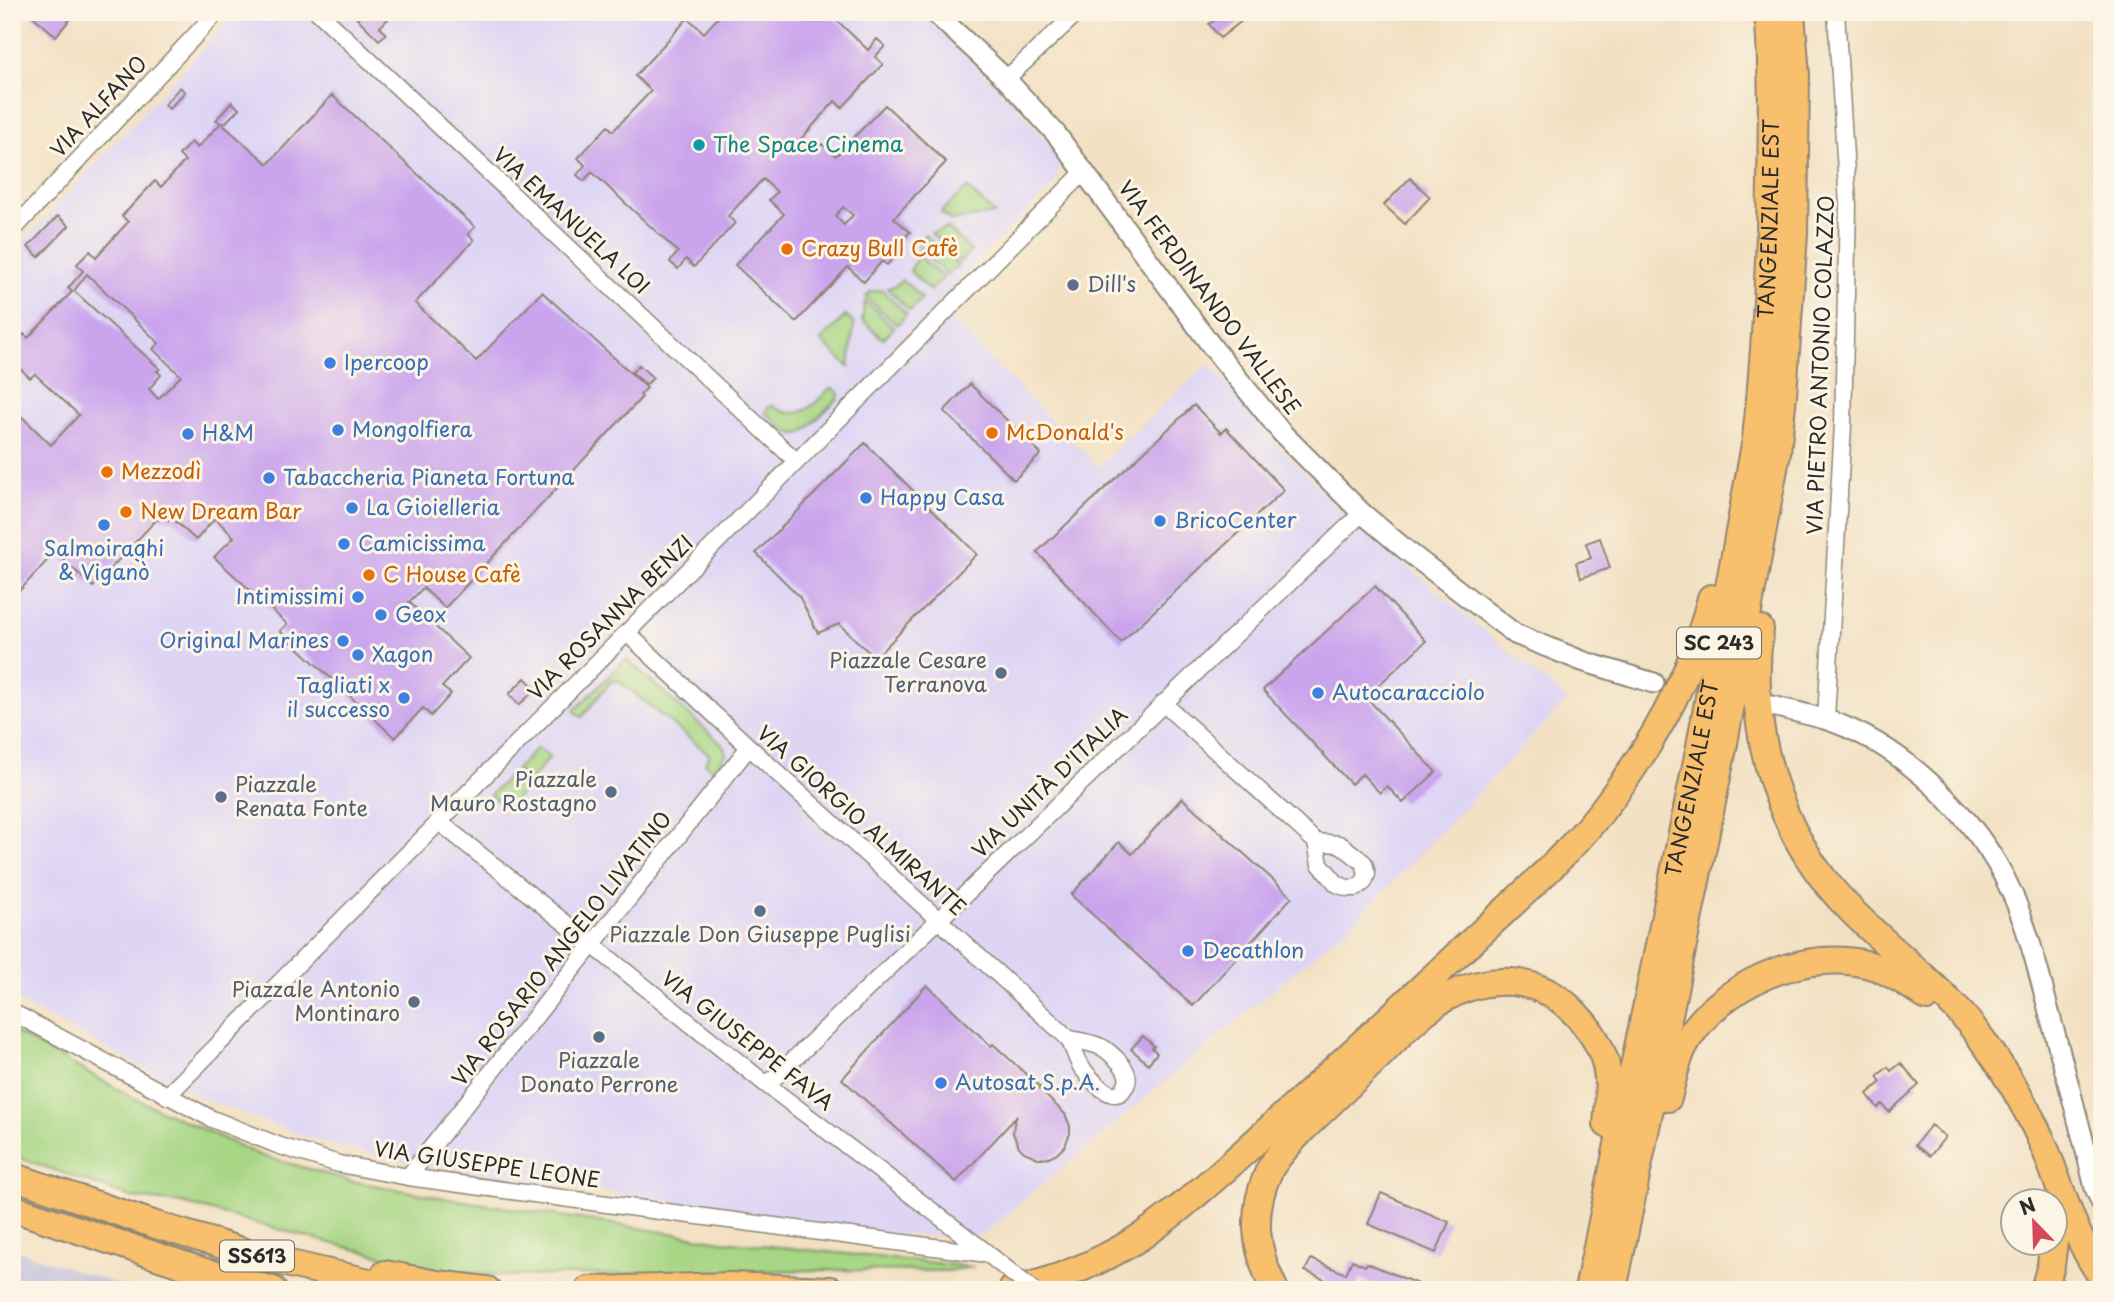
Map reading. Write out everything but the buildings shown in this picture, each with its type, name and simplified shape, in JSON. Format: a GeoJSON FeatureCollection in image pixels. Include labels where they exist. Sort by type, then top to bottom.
{"type":"FeatureCollection","features":[{"type":"Feature","properties":{"kind":"highway","name":"TANGENZIALE EST"},"geometry":{"type":"LineString","coordinates":[[1766,445],[1761,392],[1770,236],[1772,140],[1768,12]]}},
{"type":"Feature","properties":{"kind":"highway","name":"TANGENZIALE EST"},"geometry":{"type":"LineString","coordinates":[[1603,1277],[1724,743],[1766,445],[1783,395],[1794,234],[1796,75],[1791,12]]}},
{"type":"Feature","properties":{"kind":"highway"},"geometry":{"type":"LineString","coordinates":[[1012,1290],[1099,1260],[1134,1241],[1174,1213],[1280,1119],[1576,841],[1609,801],[1645,750],[1689,665],[1704,625],[1744,458],[1766,445],[1778,505],[1757,652],[1757,687],[1766,762],[1778,798],[1797,837],[1820,874],[1847,906],[1951,1002],[1984,1041],[2031,1118],[2076,1230],[2102,1277]]}},
{"type":"Feature","properties":{"kind":"highway"},"geometry":{"type":"LineString","coordinates":[[1275,1290],[1261,1262],[1256,1231],[1259,1199],[1269,1171],[1284,1149],[1303,1129],[1429,1009],[1453,993],[1480,983],[1512,981],[1542,989],[1568,1006],[1591,1030],[1605,1058],[1610,1084],[1597,1202],[1614,1221],[1643,1198],[1673,1076],[1684,1046],[1703,1019],[1726,998],[1753,981],[1782,969],[1813,962],[1843,961],[1875,967],[1905,981],[1928,997],[1975,1049],[2005,1097],[2031,1147],[2045,1186]]}},
{"type":"Feature","properties":{"kind":"highway","name":"SS613"},"geometry":{"type":"LineString","coordinates":[[12,1176],[156,1225],[268,1259],[404,1290]]}},
{"type":"Feature","properties":{"kind":"highway","name":"SS613"},"geometry":{"type":"LineString","coordinates":[[12,1208],[202,1271],[273,1290]]}},
{"type":"Feature","properties":{"kind":"highway"},"geometry":{"type":"LineString","coordinates":[[156,1225],[184,1226],[302,1257],[436,1284],[487,1290]]}},
{"type":"Feature","properties":{"kind":"highway"},"geometry":{"type":"LineString","coordinates":[[2044,1290],[2052,1256]]}},
{"type":"Feature","properties":{"kind":"highway"},"geometry":{"type":"LineString","coordinates":[[589,1290],[730,1286],[831,1290]]}},
{"type":"Feature","properties":{"kind":"street","name":"VIA ALFANO"},"geometry":{"type":"LineString","coordinates":[[12,231],[217,12]]}},
{"type":"Feature","properties":{"kind":"street","name":"VIA EMANUELA LOI"},"geometry":{"type":"LineString","coordinates":[[318,12],[796,461]]}},
{"type":"Feature","properties":{"kind":"street","name":"VIA FERDINANDO VALLESE"},"geometry":{"type":"LineString","coordinates":[[934,12],[1006,79],[1057,135],[1213,348],[1282,433],[1362,513],[1515,634],[1582,660],[1654,683]]}},
{"type":"Feature","properties":{"kind":"street"},"geometry":{"type":"LineString","coordinates":[[1006,79],[1078,12]]}},
{"type":"Feature","properties":{"kind":"street","name":"VIA PIETRO ANTONIO COLAZZO"},"geometry":{"type":"LineString","coordinates":[[1826,719],[1843,425],[1849,205],[1836,12]]}},
{"type":"Feature","properties":{"kind":"street","name":"VIA ROSANNA BENZI"},"geometry":{"type":"LineString","coordinates":[[167,1096],[1085,170]]}},
{"type":"Feature","properties":{"kind":"street","name":"VIA UNITÀ D'ITALIA"},"geometry":{"type":"LineString","coordinates":[[767,1085],[1362,513]]}},
{"type":"Feature","properties":{"kind":"street","name":"VIA GIORGIO ALMIRANTE"},"geometry":{"type":"LineString","coordinates":[[627,633],[1068,1038]]}},
{"type":"Feature","properties":{"kind":"street"},"geometry":{"type":"LineString","coordinates":[[1163,703],[1316,842]]}},
{"type":"Feature","properties":{"kind":"street"},"geometry":{"type":"LineString","coordinates":[[1772,706],[1826,719],[1910,764],[1956,808],[1984,843],[2010,890],[2028,936],[2095,1188],[2102,1203]]}},
{"type":"Feature","properties":{"kind":"street","name":"VIA ROSARIO ANGELO LIVATINO"},"geometry":{"type":"LineString","coordinates":[[408,1177],[749,747]]}},
{"type":"Feature","properties":{"kind":"street","name":"VIA GIUSEPPE FAVA"},"geometry":{"type":"LineString","coordinates":[[438,821],[767,1085],[1033,1290]]}},
{"type":"Feature","properties":{"kind":"street","name":"VIA GIUSEPPE LEONE"},"geometry":{"type":"LineString","coordinates":[[12,1013],[212,1119],[280,1146],[339,1164],[408,1177],[988,1254]]}},
{"type":"Feature","properties":{"kind":"shaded area"},"geometry":{"type":"Polygon","coordinates":[[[237,12],[923,12],[1017,107],[1052,147],[1059,163],[1057,181],[935,304],[1098,467],[1208,364],[1266,433],[1344,513],[1567,700],[1355,921],[982,1235],[900,1235],[400,1161],[318,1141],[198,1097],[12,998],[12,254],[237,12]]]}},
{"type":"Feature","properties":{"kind":"shaded area"},"geometry":{"type":"Polygon","coordinates":[[[12,1249],[134,1290],[12,1290],[12,1249]]]}},
{"type":"Feature","properties":{"kind":"green space"},"geometry":{"type":"Polygon","coordinates":[[[967,188],[995,214],[951,221],[941,212],[967,188]]]}},
{"type":"Feature","properties":{"kind":"green space"},"geometry":{"type":"Polygon","coordinates":[[[948,228],[971,251],[960,262],[931,233],[948,228]]]}},
{"type":"Feature","properties":{"kind":"green space"},"geometry":{"type":"Polygon","coordinates":[[[925,235],[958,265],[947,275],[919,249],[920,239],[925,235]]]}},
{"type":"Feature","properties":{"kind":"green space"},"geometry":{"type":"Polygon","coordinates":[[[918,255],[943,278],[930,291],[910,271],[918,255]]]}},
{"type":"Feature","properties":{"kind":"green space"},"geometry":{"type":"Polygon","coordinates":[[[902,280],[922,298],[910,311],[887,288],[902,280]]]}},
{"type":"Feature","properties":{"kind":"green space"},"geometry":{"type":"Polygon","coordinates":[[[882,290],[907,314],[897,325],[866,297],[870,292],[882,290]]]}},
{"type":"Feature","properties":{"kind":"green space"},"geometry":{"type":"Polygon","coordinates":[[[865,301],[894,328],[883,339],[862,320],[865,301]]]}},
{"type":"Feature","properties":{"kind":"green space"},"geometry":{"type":"Polygon","coordinates":[[[846,315],[854,324],[849,367],[821,341],[846,315]]]}},
{"type":"Feature","properties":{"kind":"green space"},"geometry":{"type":"Polygon","coordinates":[[[833,388],[839,394],[838,398],[804,432],[788,432],[765,412],[771,405],[789,413],[803,411],[833,388]]]}},
{"type":"Feature","properties":{"kind":"green space"},"geometry":{"type":"Polygon","coordinates":[[[626,659],[723,745],[726,754],[714,770],[705,763],[710,755],[619,681],[611,681],[582,717],[574,711],[626,659]]]}},
{"type":"Feature","properties":{"kind":"green space"},"geometry":{"type":"Polygon","coordinates":[[[537,748],[550,757],[530,781],[516,770],[537,748]]]}},
{"type":"Feature","properties":{"kind":"green space"},"geometry":{"type":"Polygon","coordinates":[[[509,776],[524,789],[508,809],[490,795],[509,776]]]}},
{"type":"Feature","properties":{"kind":"green space"},"geometry":{"type":"Polygon","coordinates":[[[12,1031],[132,1097],[259,1155],[351,1181],[722,1241],[974,1267],[946,1271],[821,1270],[511,1276],[437,1270],[182,1203],[133,1198],[12,1155],[12,1031]]]}},
{"type":"Feature","properties":{"kind":"place","name":"The Space Cinema"},"geometry":{"type":"Point","coordinates":[699,145]}},
{"type":"Feature","properties":{"kind":"place","name":"Crazy Bull Cafè"},"geometry":{"type":"Point","coordinates":[787,249]}},
{"type":"Feature","properties":{"kind":"place","name":"Dill's"},"geometry":{"type":"Point","coordinates":[1073,285]}},
{"type":"Feature","properties":{"kind":"place","name":"Ipercoop"},"geometry":{"type":"Point","coordinates":[330,363]}},
{"type":"Feature","properties":{"kind":"place","name":"Mongolfiera"},"geometry":{"type":"Point","coordinates":[338,430]}},
{"type":"Feature","properties":{"kind":"place","name":"McDonald's"},"geometry":{"type":"Point","coordinates":[992,433]}},
{"type":"Feature","properties":{"kind":"place","name":"H&M"},"geometry":{"type":"Point","coordinates":[188,434]}},
{"type":"Feature","properties":{"kind":"place","name":"Mezzodì"},"geometry":{"type":"Point","coordinates":[107,472]}},
{"type":"Feature","properties":{"kind":"place","name":"Tabaccheria Pianeta Fortuna"},"geometry":{"type":"Point","coordinates":[269,478]}},
{"type":"Feature","properties":{"kind":"place","name":"Happy Casa"},"geometry":{"type":"Point","coordinates":[866,498]}},
{"type":"Feature","properties":{"kind":"place","name":"La Gioielleria"},"geometry":{"type":"Point","coordinates":[352,508]}},
{"type":"Feature","properties":{"kind":"place","name":"New Dream Bar"},"geometry":{"type":"Point","coordinates":[126,512]}},
{"type":"Feature","properties":{"kind":"place","name":"BricoCenter"},"geometry":{"type":"Point","coordinates":[1160,521]}},
{"type":"Feature","properties":{"kind":"place","name":"Salmoiraghi & Viganò"},"geometry":{"type":"Point","coordinates":[104,525]}},
{"type":"Feature","properties":{"kind":"place","name":"Camicissima"},"geometry":{"type":"Point","coordinates":[344,544]}},
{"type":"Feature","properties":{"kind":"place","name":"C House Cafè"},"geometry":{"type":"Point","coordinates":[369,575]}},
{"type":"Feature","properties":{"kind":"place","name":"Intimissimi"},"geometry":{"type":"Point","coordinates":[358,597]}},
{"type":"Feature","properties":{"kind":"place","name":"Geox"},"geometry":{"type":"Point","coordinates":[381,615]}},
{"type":"Feature","properties":{"kind":"place","name":"Original Marines"},"geometry":{"type":"Point","coordinates":[343,641]}},
{"type":"Feature","properties":{"kind":"place","name":"Xagon"},"geometry":{"type":"Point","coordinates":[358,655]}},
{"type":"Feature","properties":{"kind":"place","name":"Piazzale Cesare Terranova"},"geometry":{"type":"Point","coordinates":[1001,673]}},
{"type":"Feature","properties":{"kind":"place","name":"Autocaracciolo"},"geometry":{"type":"Point","coordinates":[1318,693]}},
{"type":"Feature","properties":{"kind":"place","name":"Tagliati x il successo"},"geometry":{"type":"Point","coordinates":[404,698]}},
{"type":"Feature","properties":{"kind":"place","name":"Piazzale Mauro Rostagno"},"geometry":{"type":"Point","coordinates":[611,792]}},
{"type":"Feature","properties":{"kind":"place","name":"Piazzale Renata Fonte"},"geometry":{"type":"Point","coordinates":[221,797]}},
{"type":"Feature","properties":{"kind":"place","name":"Piazzale Don Giuseppe Puglisi"},"geometry":{"type":"Point","coordinates":[760,911]}},
{"type":"Feature","properties":{"kind":"place","name":"Decathlon"},"geometry":{"type":"Point","coordinates":[1188,951]}},
{"type":"Feature","properties":{"kind":"place","name":"Piazzale Antonio Montinaro"},"geometry":{"type":"Point","coordinates":[414,1002]}},
{"type":"Feature","properties":{"kind":"place","name":"Piazzale Donato Perrone"},"geometry":{"type":"Point","coordinates":[599,1037]}},
{"type":"Feature","properties":{"kind":"place","name":"Autosat S.p.A."},"geometry":{"type":"Point","coordinates":[941,1083]}}]}
